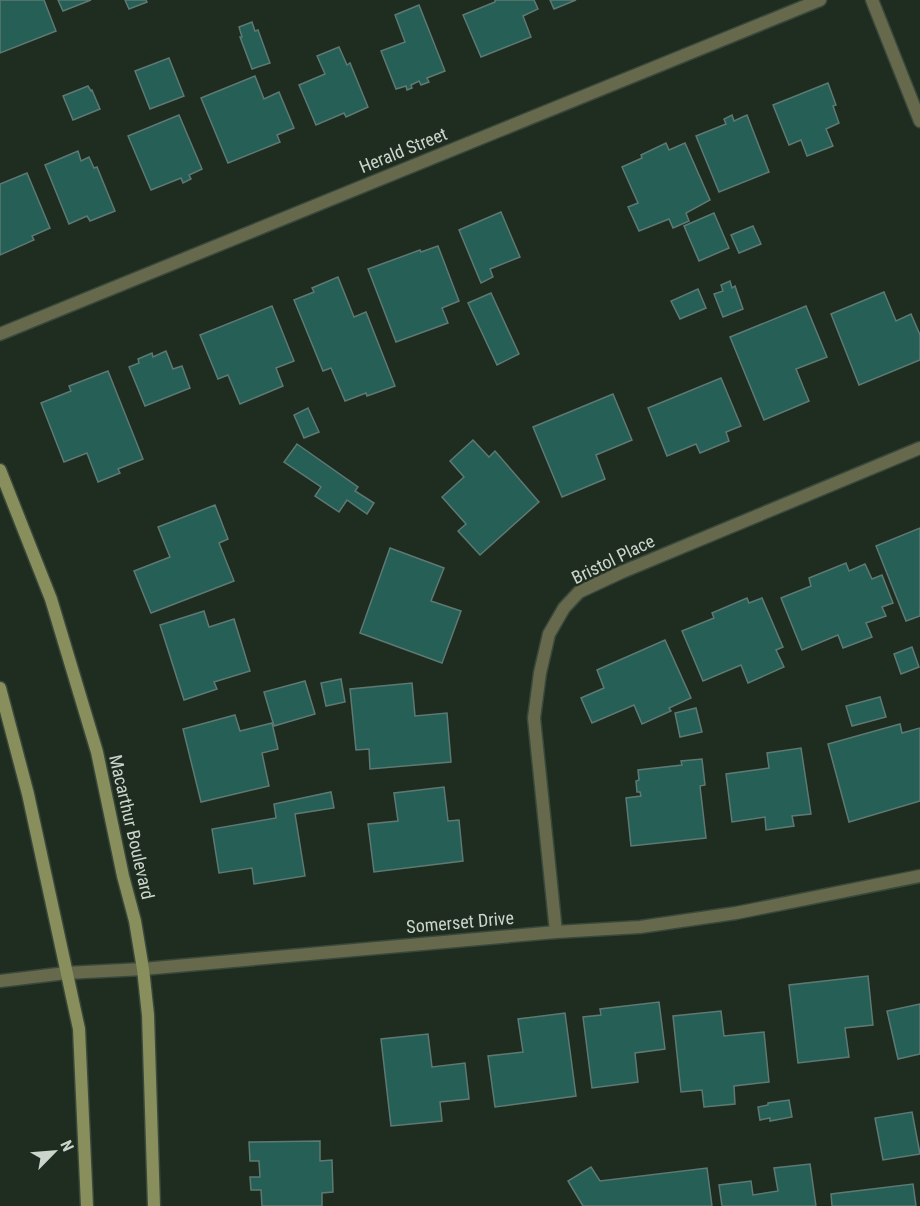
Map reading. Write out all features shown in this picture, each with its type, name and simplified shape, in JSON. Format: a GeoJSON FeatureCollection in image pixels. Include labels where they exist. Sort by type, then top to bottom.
{"type":"FeatureCollection","features":[{"type":"Feature","properties":{"kind":"street","name":"Herald Street"},"geometry":{"type":"LineString","coordinates":[[0,334],[820,0]]}},
{"type":"Feature","properties":{"kind":"street"},"geometry":{"type":"LineString","coordinates":[[872,0],[920,120]]}},
{"type":"Feature","properties":{"kind":"street","name":"Bristol Place"},"geometry":{"type":"LineString","coordinates":[[556,932],[534,718],[540,672],[549,634],[564,608],[579,592],[622,572],[920,448]]}},
{"type":"Feature","properties":{"kind":"street","name":"Macarthur Boulevard"},"geometry":{"type":"LineString","coordinates":[[0,470],[51,598],[97,752],[123,876],[135,921],[148,1015],[154,1206]]}},
{"type":"Feature","properties":{"kind":"street"},"geometry":{"type":"LineString","coordinates":[[0,688],[28,794],[79,1029],[87,1206]]}},
{"type":"Feature","properties":{"kind":"street","name":"Somerset Drive"},"geometry":{"type":"LineString","coordinates":[[0,981],[66,973],[143,969],[556,932],[640,927],[715,916],[920,876]]}},
{"type":"Feature","properties":{"kind":"building"},"geometry":{"type":"Polygon","coordinates":[[[0,0],[44,0],[56,31],[0,53],[0,0]]]}},
{"type":"Feature","properties":{"kind":"building"},"geometry":{"type":"Polygon","coordinates":[[[58,0],[91,0],[63,11],[58,0]]]}},
{"type":"Feature","properties":{"kind":"building"},"geometry":{"type":"Polygon","coordinates":[[[125,0],[146,0],[147,2],[129,9],[125,0]]]}},
{"type":"Feature","properties":{"kind":"building"},"geometry":{"type":"Polygon","coordinates":[[[495,0],[534,0],[538,9],[523,16],[531,37],[481,57],[463,15],[495,2],[495,0]]]}},
{"type":"Feature","properties":{"kind":"building"},"geometry":{"type":"Polygon","coordinates":[[[550,0],[576,0],[554,9],[550,0]]]}},
{"type":"Feature","properties":{"kind":"building"},"geometry":{"type":"Polygon","coordinates":[[[419,5],[445,71],[427,78],[429,82],[421,85],[419,81],[407,90],[406,86],[396,89],[381,51],[405,42],[395,15],[419,5]]]}},
{"type":"Feature","properties":{"kind":"building"},"geometry":{"type":"Polygon","coordinates":[[[252,22],[255,31],[258,30],[270,63],[252,69],[240,37],[242,37],[239,27],[252,22]]]}},
{"type":"Feature","properties":{"kind":"building"},"geometry":{"type":"Polygon","coordinates":[[[339,47],[347,65],[350,63],[368,107],[346,117],[344,113],[316,125],[299,85],[325,74],[317,56],[339,47]]]}},
{"type":"Feature","properties":{"kind":"building"},"geometry":{"type":"Polygon","coordinates":[[[169,58],[184,96],[150,109],[135,71],[169,58]]]}},
{"type":"Feature","properties":{"kind":"building"},"geometry":{"type":"Polygon","coordinates":[[[255,76],[264,99],[279,92],[294,128],[277,135],[280,142],[228,163],[201,98],[255,76]]]}},
{"type":"Feature","properties":{"kind":"building"},"geometry":{"type":"Polygon","coordinates":[[[828,83],[836,105],[833,106],[839,123],[826,129],[833,146],[807,156],[801,140],[789,145],[773,105],[828,83]]]}},
{"type":"Feature","properties":{"kind":"building"},"geometry":{"type":"Polygon","coordinates":[[[88,86],[100,109],[73,120],[63,96],[88,86]]]}},
{"type":"Feature","properties":{"kind":"building"},"geometry":{"type":"Polygon","coordinates":[[[179,115],[202,169],[189,175],[191,179],[183,183],[181,178],[151,190],[128,136],[179,115]]]}},
{"type":"Feature","properties":{"kind":"building"},"geometry":{"type":"Polygon","coordinates":[[[732,115],[734,121],[747,115],[769,172],[719,192],[696,136],[726,124],[724,119],[732,115]]]}},
{"type":"Feature","properties":{"kind":"building"},"geometry":{"type":"Polygon","coordinates":[[[666,143],[669,150],[685,143],[710,200],[686,213],[689,221],[673,228],[669,219],[639,231],[628,207],[638,203],[622,167],[666,143]]]}},
{"type":"Feature","properties":{"kind":"building"},"geometry":{"type":"Polygon","coordinates":[[[78,151],[81,161],[89,157],[94,168],[97,167],[115,211],[90,221],[87,216],[69,224],[45,165],[78,151]]]}},
{"type":"Feature","properties":{"kind":"building"},"geometry":{"type":"Polygon","coordinates":[[[27,173],[50,228],[32,236],[34,240],[0,255],[0,184],[27,173]]]}},
{"type":"Feature","properties":{"kind":"building"},"geometry":{"type":"Polygon","coordinates":[[[501,212],[520,257],[490,269],[493,277],[481,283],[459,230],[501,212]]]}},
{"type":"Feature","properties":{"kind":"building"},"geometry":{"type":"Polygon","coordinates":[[[714,213],[729,248],[699,261],[684,226],[714,213]]]}},
{"type":"Feature","properties":{"kind":"building"},"geometry":{"type":"Polygon","coordinates":[[[753,226],[761,244],[739,253],[731,235],[753,226]]]}},
{"type":"Feature","properties":{"kind":"building"},"geometry":{"type":"Polygon","coordinates":[[[438,246],[459,301],[442,308],[448,323],[396,342],[368,269],[420,250],[421,252],[438,246]]]}},
{"type":"Feature","properties":{"kind":"building"},"geometry":{"type":"Polygon","coordinates":[[[338,277],[354,317],[366,312],[395,386],[345,401],[331,368],[323,371],[294,300],[314,292],[312,288],[338,277]]]}},
{"type":"Feature","properties":{"kind":"building"},"geometry":{"type":"Polygon","coordinates":[[[730,281],[732,288],[735,286],[743,309],[723,317],[714,294],[723,291],[721,285],[730,281]]]}},
{"type":"Feature","properties":{"kind":"building"},"geometry":{"type":"Polygon","coordinates":[[[698,289],[706,308],[680,319],[671,301],[698,289]]]}},
{"type":"Feature","properties":{"kind":"building"},"geometry":{"type":"Polygon","coordinates":[[[884,292],[896,321],[911,314],[920,335],[920,360],[859,385],[831,314],[884,292]]]}},
{"type":"Feature","properties":{"kind":"building"},"geometry":{"type":"Polygon","coordinates":[[[491,293],[519,354],[497,365],[468,303],[491,293]]]}},
{"type":"Feature","properties":{"kind":"building"},"geometry":{"type":"Polygon","coordinates":[[[272,306],[294,361],[276,368],[283,386],[240,404],[228,375],[218,379],[200,335],[272,306]]]}},
{"type":"Feature","properties":{"kind":"building"},"geometry":{"type":"Polygon","coordinates":[[[806,306],[827,357],[796,369],[809,401],[764,420],[730,337],[806,306]]]}},
{"type":"Feature","properties":{"kind":"building"},"geometry":{"type":"Polygon","coordinates":[[[166,351],[173,369],[182,366],[190,388],[145,406],[129,367],[139,363],[138,359],[152,353],[153,357],[166,351]]]}},
{"type":"Feature","properties":{"kind":"building"},"geometry":{"type":"Polygon","coordinates":[[[108,371],[143,459],[118,469],[120,473],[98,482],[87,453],[64,462],[41,403],[71,391],[69,386],[108,371]]]}},
{"type":"Feature","properties":{"kind":"building"},"geometry":{"type":"Polygon","coordinates":[[[721,378],[741,426],[726,432],[729,441],[700,453],[696,444],[667,456],[648,408],[721,378]]]}},
{"type":"Feature","properties":{"kind":"building"},"geometry":{"type":"Polygon","coordinates":[[[613,394],[632,440],[596,455],[605,479],[562,497],[533,427],[613,394]]]}},
{"type":"Feature","properties":{"kind":"building"},"geometry":{"type":"Polygon","coordinates":[[[308,408],[319,432],[304,438],[294,415],[308,408]]]}},
{"type":"Feature","properties":{"kind":"building"},"geometry":{"type":"Polygon","coordinates":[[[473,440],[489,457],[495,451],[539,502],[480,555],[458,531],[466,524],[442,497],[464,477],[450,461],[473,440]]]}},
{"type":"Feature","properties":{"kind":"building"},"geometry":{"type":"Polygon","coordinates":[[[297,444],[358,487],[355,491],[374,503],[367,514],[347,500],[339,512],[315,496],[321,487],[284,462],[297,444]]]}},
{"type":"Feature","properties":{"kind":"building"},"geometry":{"type":"Polygon","coordinates":[[[215,505],[228,539],[219,543],[234,581],[151,613],[134,571],[170,557],[158,527],[215,505]]]}},
{"type":"Feature","properties":{"kind":"building"},"geometry":{"type":"Polygon","coordinates":[[[920,528],[920,616],[906,621],[876,546],[920,528]]]}},
{"type":"Feature","properties":{"kind":"building"},"geometry":{"type":"Polygon","coordinates":[[[390,548],[444,568],[431,601],[461,611],[442,663],[360,633],[390,548]]]}},
{"type":"Feature","properties":{"kind":"building"},"geometry":{"type":"Polygon","coordinates":[[[846,563],[849,571],[865,564],[872,579],[882,575],[893,603],[882,607],[886,616],[866,623],[872,637],[843,648],[838,635],[802,650],[781,598],[811,586],[809,578],[846,563]]]}},
{"type":"Feature","properties":{"kind":"building"},"geometry":{"type":"Polygon","coordinates":[[[747,598],[749,603],[762,598],[783,647],[776,650],[784,667],[748,683],[741,665],[703,681],[682,631],[714,618],[712,613],[747,598]]]}},
{"type":"Feature","properties":{"kind":"building"},"geometry":{"type":"Polygon","coordinates":[[[204,611],[209,627],[234,619],[250,671],[214,682],[217,689],[184,700],[160,625],[204,611]]]}},
{"type":"Feature","properties":{"kind":"building"},"geometry":{"type":"Polygon","coordinates":[[[665,640],[691,698],[669,708],[671,711],[642,724],[634,705],[592,723],[581,698],[604,688],[597,670],[665,640]]]}},
{"type":"Feature","properties":{"kind":"building"},"geometry":{"type":"Polygon","coordinates":[[[912,647],[919,667],[901,674],[894,654],[912,647]]]}},
{"type":"Feature","properties":{"kind":"building"},"geometry":{"type":"Polygon","coordinates":[[[341,679],[345,702],[326,706],[321,683],[341,679]]]}},
{"type":"Feature","properties":{"kind":"building"},"geometry":{"type":"Polygon","coordinates":[[[305,681],[315,714],[274,726],[264,692],[305,681]]]}},
{"type":"Feature","properties":{"kind":"building"},"geometry":{"type":"Polygon","coordinates":[[[412,683],[415,716],[447,713],[451,762],[370,769],[369,749],[356,750],[350,689],[412,683]]]}},
{"type":"Feature","properties":{"kind":"building"},"geometry":{"type":"Polygon","coordinates":[[[880,697],[886,717],[852,726],[846,706],[880,697]]]}},
{"type":"Feature","properties":{"kind":"building"},"geometry":{"type":"Polygon","coordinates":[[[696,708],[702,732],[680,737],[675,713],[696,708]]]}},
{"type":"Feature","properties":{"kind":"building"},"geometry":{"type":"Polygon","coordinates":[[[235,715],[240,731],[272,723],[278,749],[262,753],[269,786],[201,802],[183,729],[235,715]]]}},
{"type":"Feature","properties":{"kind":"building"},"geometry":{"type":"Polygon","coordinates":[[[900,724],[902,733],[920,728],[920,801],[849,822],[828,744],[900,724]]]}},
{"type":"Feature","properties":{"kind":"building"},"geometry":{"type":"Polygon","coordinates":[[[801,748],[811,814],[792,816],[794,826],[766,830],[765,817],[732,822],[726,774],[769,768],[767,753],[801,748]]]}},
{"type":"Feature","properties":{"kind":"building"},"geometry":{"type":"Polygon","coordinates":[[[702,759],[705,785],[700,786],[706,838],[631,846],[626,798],[641,796],[640,792],[637,792],[638,770],[682,765],[681,761],[702,759]]]}},
{"type":"Feature","properties":{"kind":"building"},"geometry":{"type":"Polygon","coordinates":[[[444,787],[448,821],[459,820],[463,861],[374,872],[368,824],[398,821],[394,793],[444,787]]]}},
{"type":"Feature","properties":{"kind":"building"},"geometry":{"type":"Polygon","coordinates":[[[331,792],[334,808],[295,814],[305,876],[254,884],[252,868],[219,873],[212,829],[276,818],[274,804],[331,792]]]}},
{"type":"Feature","properties":{"kind":"building"},"geometry":{"type":"Polygon","coordinates":[[[868,976],[873,1025],[845,1028],[849,1057],[798,1063],[789,985],[868,976]]]}},
{"type":"Feature","properties":{"kind":"building"},"geometry":{"type":"Polygon","coordinates":[[[659,1002],[665,1049],[635,1053],[638,1082],[592,1088],[583,1017],[601,1015],[600,1009],[659,1002]]]}},
{"type":"Feature","properties":{"kind":"building"},"geometry":{"type":"Polygon","coordinates":[[[920,1004],[920,1054],[898,1059],[887,1011],[920,1004]]]}},
{"type":"Feature","properties":{"kind":"building"},"geometry":{"type":"Polygon","coordinates":[[[721,1011],[724,1036],[764,1032],[769,1082],[734,1086],[735,1104],[704,1107],[702,1090],[681,1092],[673,1016],[721,1011]]]}},
{"type":"Feature","properties":{"kind":"building"},"geometry":{"type":"Polygon","coordinates":[[[565,1013],[576,1096],[495,1107],[488,1056],[523,1052],[518,1019],[565,1013]]]}},
{"type":"Feature","properties":{"kind":"building"},"geometry":{"type":"Polygon","coordinates":[[[428,1034],[432,1067],[465,1063],[469,1099],[440,1102],[442,1121],[391,1126],[381,1039],[428,1034]]]}},
{"type":"Feature","properties":{"kind":"building"},"geometry":{"type":"Polygon","coordinates":[[[789,1100],[792,1117],[770,1121],[770,1118],[760,1120],[758,1107],[789,1100]]]}},
{"type":"Feature","properties":{"kind":"building"},"geometry":{"type":"Polygon","coordinates":[[[912,1112],[920,1154],[883,1160],[875,1118],[912,1112]]]}},
{"type":"Feature","properties":{"kind":"building"},"geometry":{"type":"Polygon","coordinates":[[[320,1141],[320,1161],[332,1160],[333,1192],[322,1193],[322,1206],[262,1206],[261,1190],[251,1190],[250,1177],[260,1177],[259,1161],[250,1161],[249,1142],[320,1141]]]}},
{"type":"Feature","properties":{"kind":"building"},"geometry":{"type":"Polygon","coordinates":[[[810,1164],[816,1206],[722,1206],[719,1185],[751,1181],[753,1195],[778,1191],[774,1168],[810,1164]]]}},
{"type":"Feature","properties":{"kind":"building"},"geometry":{"type":"Polygon","coordinates":[[[591,1167],[600,1181],[707,1168],[712,1206],[583,1206],[568,1181],[591,1167]]]}},
{"type":"Feature","properties":{"kind":"building"},"geometry":{"type":"Polygon","coordinates":[[[913,1184],[916,1206],[832,1206],[831,1194],[913,1184]]]}}]}
